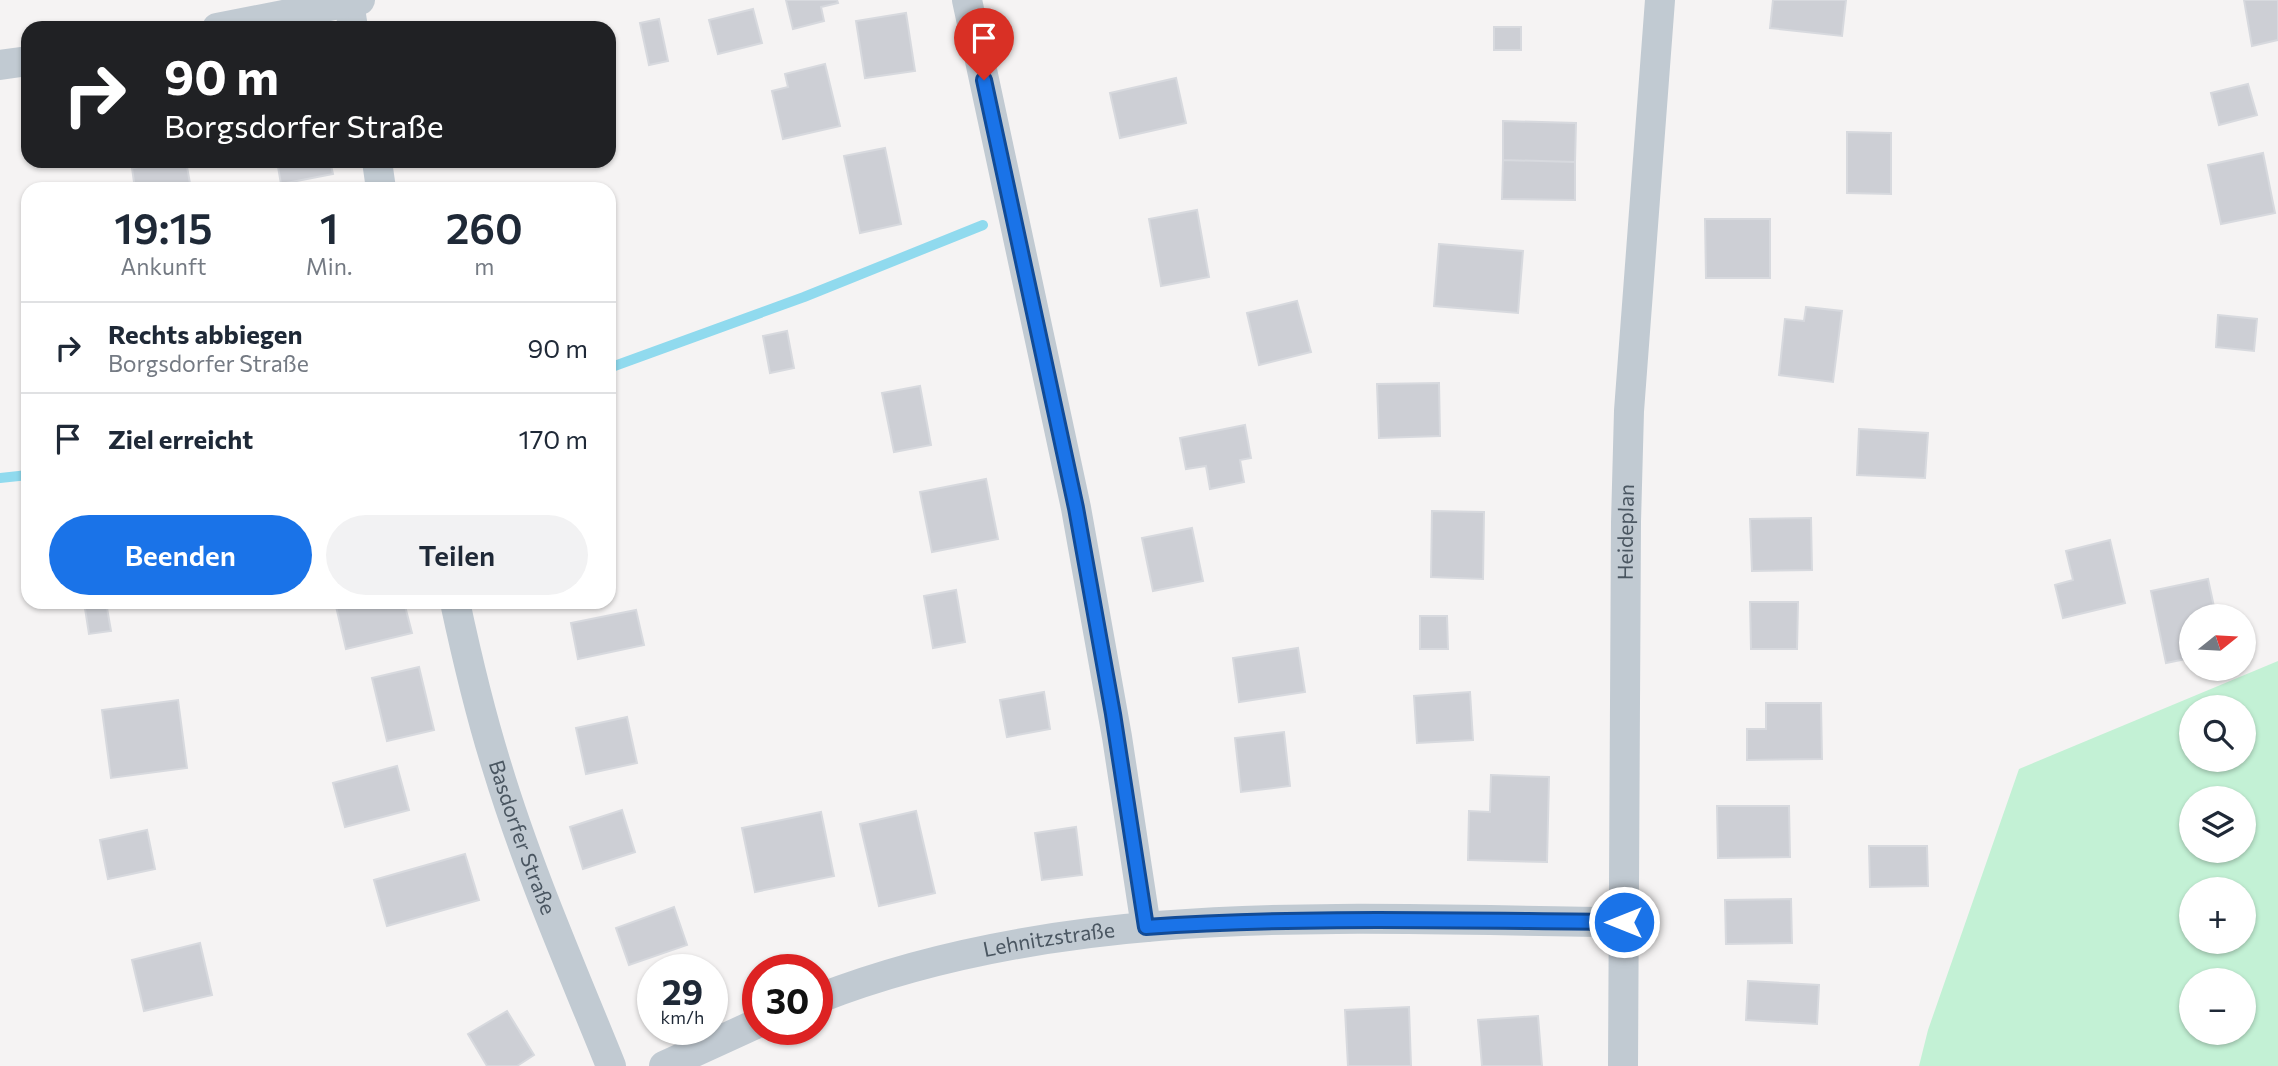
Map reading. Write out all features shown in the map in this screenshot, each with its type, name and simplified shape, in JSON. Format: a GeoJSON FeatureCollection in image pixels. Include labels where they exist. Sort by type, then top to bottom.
{"type":"FeatureCollection","features":[{"type":"Feature","properties":{"kind":"street"},"geometry":{"type":"LineString","coordinates":[[967,0],[1076,508],[1115,724],[1146,927]]}},
{"type":"Feature","properties":{"kind":"street","name":"Heideplan"},"geometry":{"type":"LineString","coordinates":[[1623,1066],[1629,411],[1660,0]]}},
{"type":"Feature","properties":{"kind":"street"},"geometry":{"type":"LineString","coordinates":[[270,21],[354,10]]}},
{"type":"Feature","properties":{"kind":"street"},"geometry":{"type":"LineString","coordinates":[[0,65],[21,62]]}},
{"type":"Feature","properties":{"kind":"street","name":"Basdorfer Straße"},"geometry":{"type":"LineString","coordinates":[[456,609],[470,672],[497,768],[529,863],[611,1066]]}},
{"type":"Feature","properties":{"kind":"street","name":"Lehnitzstraße"},"geometry":{"type":"LineString","coordinates":[[833,994],[897,973],[978,952],[1067,936],[1146,927],[1318,919],[1624,922]]}},
{"type":"Feature","properties":{"kind":"street"},"geometry":{"type":"LineString","coordinates":[[664,1066],[742,1030]]}},
{"type":"Feature","properties":{"kind":"green space"},"geometry":{"type":"Polygon","coordinates":[[[2278,661],[2278,1066],[1919,1066],[1928,1030],[2019,769],[2179,702],[2179,772],[2256,772],[2256,695],[2196,695],[2230,681],[2256,681],[2256,670],[2278,661]]]}},
{"type":"Feature","properties":{"kind":"building"},"geometry":{"type":"Polygon","coordinates":[[[786,0],[837,0],[838,3],[821,7],[824,21],[793,29],[786,0]]]}},
{"type":"Feature","properties":{"kind":"building"},"geometry":{"type":"Polygon","coordinates":[[[1773,0],[1846,0],[1842,36],[1770,28],[1773,0]]]}},
{"type":"Feature","properties":{"kind":"building"},"geometry":{"type":"Polygon","coordinates":[[[2244,0],[2278,0],[2278,40],[2252,46],[2244,0]]]}},
{"type":"Feature","properties":{"kind":"building"},"geometry":{"type":"Polygon","coordinates":[[[753,9],[762,43],[718,54],[709,20],[753,9]]]}},
{"type":"Feature","properties":{"kind":"building"},"geometry":{"type":"Polygon","coordinates":[[[906,13],[915,71],[865,78],[856,21],[906,13]]]}},
{"type":"Feature","properties":{"kind":"building"},"geometry":{"type":"Polygon","coordinates":[[[659,19],[668,61],[649,65],[640,23],[659,19]]]}},
{"type":"Feature","properties":{"kind":"building"},"geometry":{"type":"Polygon","coordinates":[[[1494,27],[1521,27],[1521,50],[1494,50],[1494,27]]]}},
{"type":"Feature","properties":{"kind":"building"},"geometry":{"type":"Polygon","coordinates":[[[825,64],[840,126],[783,139],[772,91],[788,87],[785,74],[825,64]]]}},
{"type":"Feature","properties":{"kind":"building"},"geometry":{"type":"Polygon","coordinates":[[[1176,78],[1186,123],[1120,138],[1110,93],[1176,78]]]}},
{"type":"Feature","properties":{"kind":"building"},"geometry":{"type":"Polygon","coordinates":[[[2248,84],[2257,115],[2219,125],[2211,93],[2248,84]]]}},
{"type":"Feature","properties":{"kind":"building"},"geometry":{"type":"Polygon","coordinates":[[[1503,121],[1576,123],[1575,162],[1503,160],[1503,121]]]}},
{"type":"Feature","properties":{"kind":"building"},"geometry":{"type":"Polygon","coordinates":[[[1847,132],[1891,133],[1891,194],[1847,193],[1847,132]]]}},
{"type":"Feature","properties":{"kind":"building"},"geometry":{"type":"Polygon","coordinates":[[[885,148],[901,224],[860,233],[844,156],[885,148]]]}},
{"type":"Feature","properties":{"kind":"building"},"geometry":{"type":"Polygon","coordinates":[[[2263,153],[2275,213],[2221,224],[2208,165],[2263,153]]]}},
{"type":"Feature","properties":{"kind":"building"},"geometry":{"type":"Polygon","coordinates":[[[1503,160],[1575,162],[1575,200],[1502,199],[1503,160]]]}},
{"type":"Feature","properties":{"kind":"building"},"geometry":{"type":"Polygon","coordinates":[[[132,168],[187,168],[190,182],[134,182],[132,168]]]}},
{"type":"Feature","properties":{"kind":"building"},"geometry":{"type":"Polygon","coordinates":[[[278,168],[332,168],[333,174],[291,182],[281,182],[278,168]]]}},
{"type":"Feature","properties":{"kind":"building"},"geometry":{"type":"Polygon","coordinates":[[[1197,210],[1209,277],[1161,286],[1149,219],[1197,210]]]}},
{"type":"Feature","properties":{"kind":"building"},"geometry":{"type":"Polygon","coordinates":[[[1705,219],[1770,219],[1770,278],[1706,278],[1705,219]]]}},
{"type":"Feature","properties":{"kind":"building"},"geometry":{"type":"Polygon","coordinates":[[[1439,244],[1523,251],[1518,313],[1434,306],[1439,244]]]}},
{"type":"Feature","properties":{"kind":"building"},"geometry":{"type":"Polygon","coordinates":[[[1297,301],[1311,352],[1259,365],[1247,313],[1297,301]]]}},
{"type":"Feature","properties":{"kind":"building"},"geometry":{"type":"Polygon","coordinates":[[[1806,307],[1842,311],[1833,382],[1779,375],[1785,319],[1804,321],[1806,307]]]}},
{"type":"Feature","properties":{"kind":"building"},"geometry":{"type":"Polygon","coordinates":[[[2218,315],[2257,319],[2254,351],[2216,347],[2218,315]]]}},
{"type":"Feature","properties":{"kind":"building"},"geometry":{"type":"Polygon","coordinates":[[[787,331],[794,368],[770,373],[763,336],[787,331]]]}},
{"type":"Feature","properties":{"kind":"building"},"geometry":{"type":"Polygon","coordinates":[[[1439,383],[1440,436],[1379,438],[1377,384],[1439,383]]]}},
{"type":"Feature","properties":{"kind":"building"},"geometry":{"type":"Polygon","coordinates":[[[920,386],[931,445],[894,452],[882,393],[920,386]]]}},
{"type":"Feature","properties":{"kind":"building"},"geometry":{"type":"Polygon","coordinates":[[[1245,425],[1251,458],[1240,460],[1244,482],[1210,489],[1206,466],[1186,469],[1180,438],[1245,425]]]}},
{"type":"Feature","properties":{"kind":"building"},"geometry":{"type":"Polygon","coordinates":[[[1859,429],[1928,433],[1925,478],[1857,475],[1859,429]]]}},
{"type":"Feature","properties":{"kind":"building"},"geometry":{"type":"Polygon","coordinates":[[[986,479],[998,539],[932,552],[920,492],[986,479]]]}},
{"type":"Feature","properties":{"kind":"building"},"geometry":{"type":"Polygon","coordinates":[[[1432,511],[1484,512],[1483,579],[1431,577],[1432,511]]]}},
{"type":"Feature","properties":{"kind":"building"},"geometry":{"type":"Polygon","coordinates":[[[1811,518],[1812,570],[1752,571],[1750,519],[1811,518]]]}},
{"type":"Feature","properties":{"kind":"building"},"geometry":{"type":"Polygon","coordinates":[[[1192,528],[1203,581],[1153,591],[1142,538],[1192,528]]]}},
{"type":"Feature","properties":{"kind":"building"},"geometry":{"type":"Polygon","coordinates":[[[2110,540],[2125,603],[2063,618],[2055,585],[2073,580],[2066,551],[2110,540]]]}},
{"type":"Feature","properties":{"kind":"building"},"geometry":{"type":"Polygon","coordinates":[[[2208,579],[2213,604],[2179,604],[2179,660],[2166,663],[2151,591],[2208,579]]]}},
{"type":"Feature","properties":{"kind":"building"},"geometry":{"type":"Polygon","coordinates":[[[956,590],[965,642],[933,648],[924,596],[956,590]]]}},
{"type":"Feature","properties":{"kind":"building"},"geometry":{"type":"Polygon","coordinates":[[[1750,602],[1798,602],[1797,649],[1751,649],[1750,602]]]}},
{"type":"Feature","properties":{"kind":"building"},"geometry":{"type":"Polygon","coordinates":[[[85,609],[107,609],[111,631],[89,634],[85,609]]]}},
{"type":"Feature","properties":{"kind":"building"},"geometry":{"type":"Polygon","coordinates":[[[337,609],[406,609],[412,633],[346,649],[337,609]]]}},
{"type":"Feature","properties":{"kind":"building"},"geometry":{"type":"Polygon","coordinates":[[[636,610],[644,645],[578,659],[571,623],[636,610]]]}},
{"type":"Feature","properties":{"kind":"building"},"geometry":{"type":"Polygon","coordinates":[[[1420,616],[1447,616],[1448,649],[1420,649],[1420,616]]]}},
{"type":"Feature","properties":{"kind":"building"},"geometry":{"type":"Polygon","coordinates":[[[1298,648],[1305,692],[1239,702],[1233,658],[1298,648]]]}},
{"type":"Feature","properties":{"kind":"building"},"geometry":{"type":"Polygon","coordinates":[[[419,667],[434,730],[387,741],[372,678],[419,667]]]}},
{"type":"Feature","properties":{"kind":"building"},"geometry":{"type":"Polygon","coordinates":[[[1044,692],[1050,729],[1007,737],[1000,700],[1044,692]]]}},
{"type":"Feature","properties":{"kind":"building"},"geometry":{"type":"Polygon","coordinates":[[[1470,692],[1473,740],[1417,743],[1414,696],[1470,692]]]}},
{"type":"Feature","properties":{"kind":"building"},"geometry":{"type":"Polygon","coordinates":[[[178,700],[187,768],[111,778],[102,710],[178,700]]]}},
{"type":"Feature","properties":{"kind":"building"},"geometry":{"type":"Polygon","coordinates":[[[1766,703],[1821,703],[1822,759],[1747,760],[1747,729],[1766,729],[1766,703]]]}},
{"type":"Feature","properties":{"kind":"building"},"geometry":{"type":"Polygon","coordinates":[[[627,717],[637,763],[586,774],[576,728],[627,717]]]}},
{"type":"Feature","properties":{"kind":"building"},"geometry":{"type":"Polygon","coordinates":[[[1284,732],[1290,786],[1241,792],[1235,738],[1284,732]]]}},
{"type":"Feature","properties":{"kind":"building"},"geometry":{"type":"Polygon","coordinates":[[[397,766],[409,810],[345,827],[333,783],[397,766]]]}},
{"type":"Feature","properties":{"kind":"building"},"geometry":{"type":"Polygon","coordinates":[[[1491,775],[1549,777],[1547,862],[1468,860],[1469,811],[1490,812],[1491,775]]]}},
{"type":"Feature","properties":{"kind":"building"},"geometry":{"type":"Polygon","coordinates":[[[1717,806],[1789,806],[1790,857],[1718,858],[1717,806]]]}},
{"type":"Feature","properties":{"kind":"building"},"geometry":{"type":"Polygon","coordinates":[[[622,810],[635,852],[583,869],[570,827],[622,810]]]}},
{"type":"Feature","properties":{"kind":"building"},"geometry":{"type":"Polygon","coordinates":[[[916,811],[935,893],[879,906],[860,824],[916,811]]]}},
{"type":"Feature","properties":{"kind":"building"},"geometry":{"type":"Polygon","coordinates":[[[821,812],[834,876],[755,892],[742,828],[821,812]]]}},
{"type":"Feature","properties":{"kind":"building"},"geometry":{"type":"Polygon","coordinates":[[[1076,827],[1082,875],[1042,880],[1035,833],[1076,827]]]}},
{"type":"Feature","properties":{"kind":"building"},"geometry":{"type":"Polygon","coordinates":[[[147,830],[155,869],[108,879],[100,840],[147,830]]]}},
{"type":"Feature","properties":{"kind":"building"},"geometry":{"type":"Polygon","coordinates":[[[1869,846],[1927,846],[1928,886],[1870,887],[1869,846]]]}},
{"type":"Feature","properties":{"kind":"building"},"geometry":{"type":"Polygon","coordinates":[[[465,854],[479,900],[387,926],[374,880],[465,854]]]}},
{"type":"Feature","properties":{"kind":"building"},"geometry":{"type":"Polygon","coordinates":[[[1791,899],[1792,943],[1726,944],[1725,900],[1791,899]]]}},
{"type":"Feature","properties":{"kind":"building"},"geometry":{"type":"Polygon","coordinates":[[[674,907],[687,945],[661,954],[637,954],[637,962],[629,965],[616,928],[674,907]]]}},
{"type":"Feature","properties":{"kind":"building"},"geometry":{"type":"Polygon","coordinates":[[[200,943],[212,995],[144,1011],[132,960],[200,943]]]}},
{"type":"Feature","properties":{"kind":"building"},"geometry":{"type":"Polygon","coordinates":[[[1748,981],[1819,985],[1817,1024],[1746,1020],[1748,981]]]}},
{"type":"Feature","properties":{"kind":"building"},"geometry":{"type":"Polygon","coordinates":[[[1409,1007],[1411,1066],[1348,1066],[1345,1010],[1409,1007]]]}},
{"type":"Feature","properties":{"kind":"building"},"geometry":{"type":"Polygon","coordinates":[[[507,1011],[534,1055],[517,1066],[487,1066],[468,1034],[507,1011]]]}},
{"type":"Feature","properties":{"kind":"building"},"geometry":{"type":"Polygon","coordinates":[[[1538,1016],[1542,1066],[1482,1066],[1478,1020],[1538,1016]]]}},
{"type":"Feature","properties":{"kind":"waterway"},"geometry":{"type":"LineString","coordinates":[[616,365],[804,297],[983,225]]}},
{"type":"Feature","properties":{"kind":"waterway"},"geometry":{"type":"LineString","coordinates":[[0,478],[21,476]]}},
{"type":"Feature","properties":{"kind":"route"},"geometry":{"type":"LineString","coordinates":[[984,80],[1076,508],[1113,714],[1146,927],[1318,919],[1624,922]]}}]}
